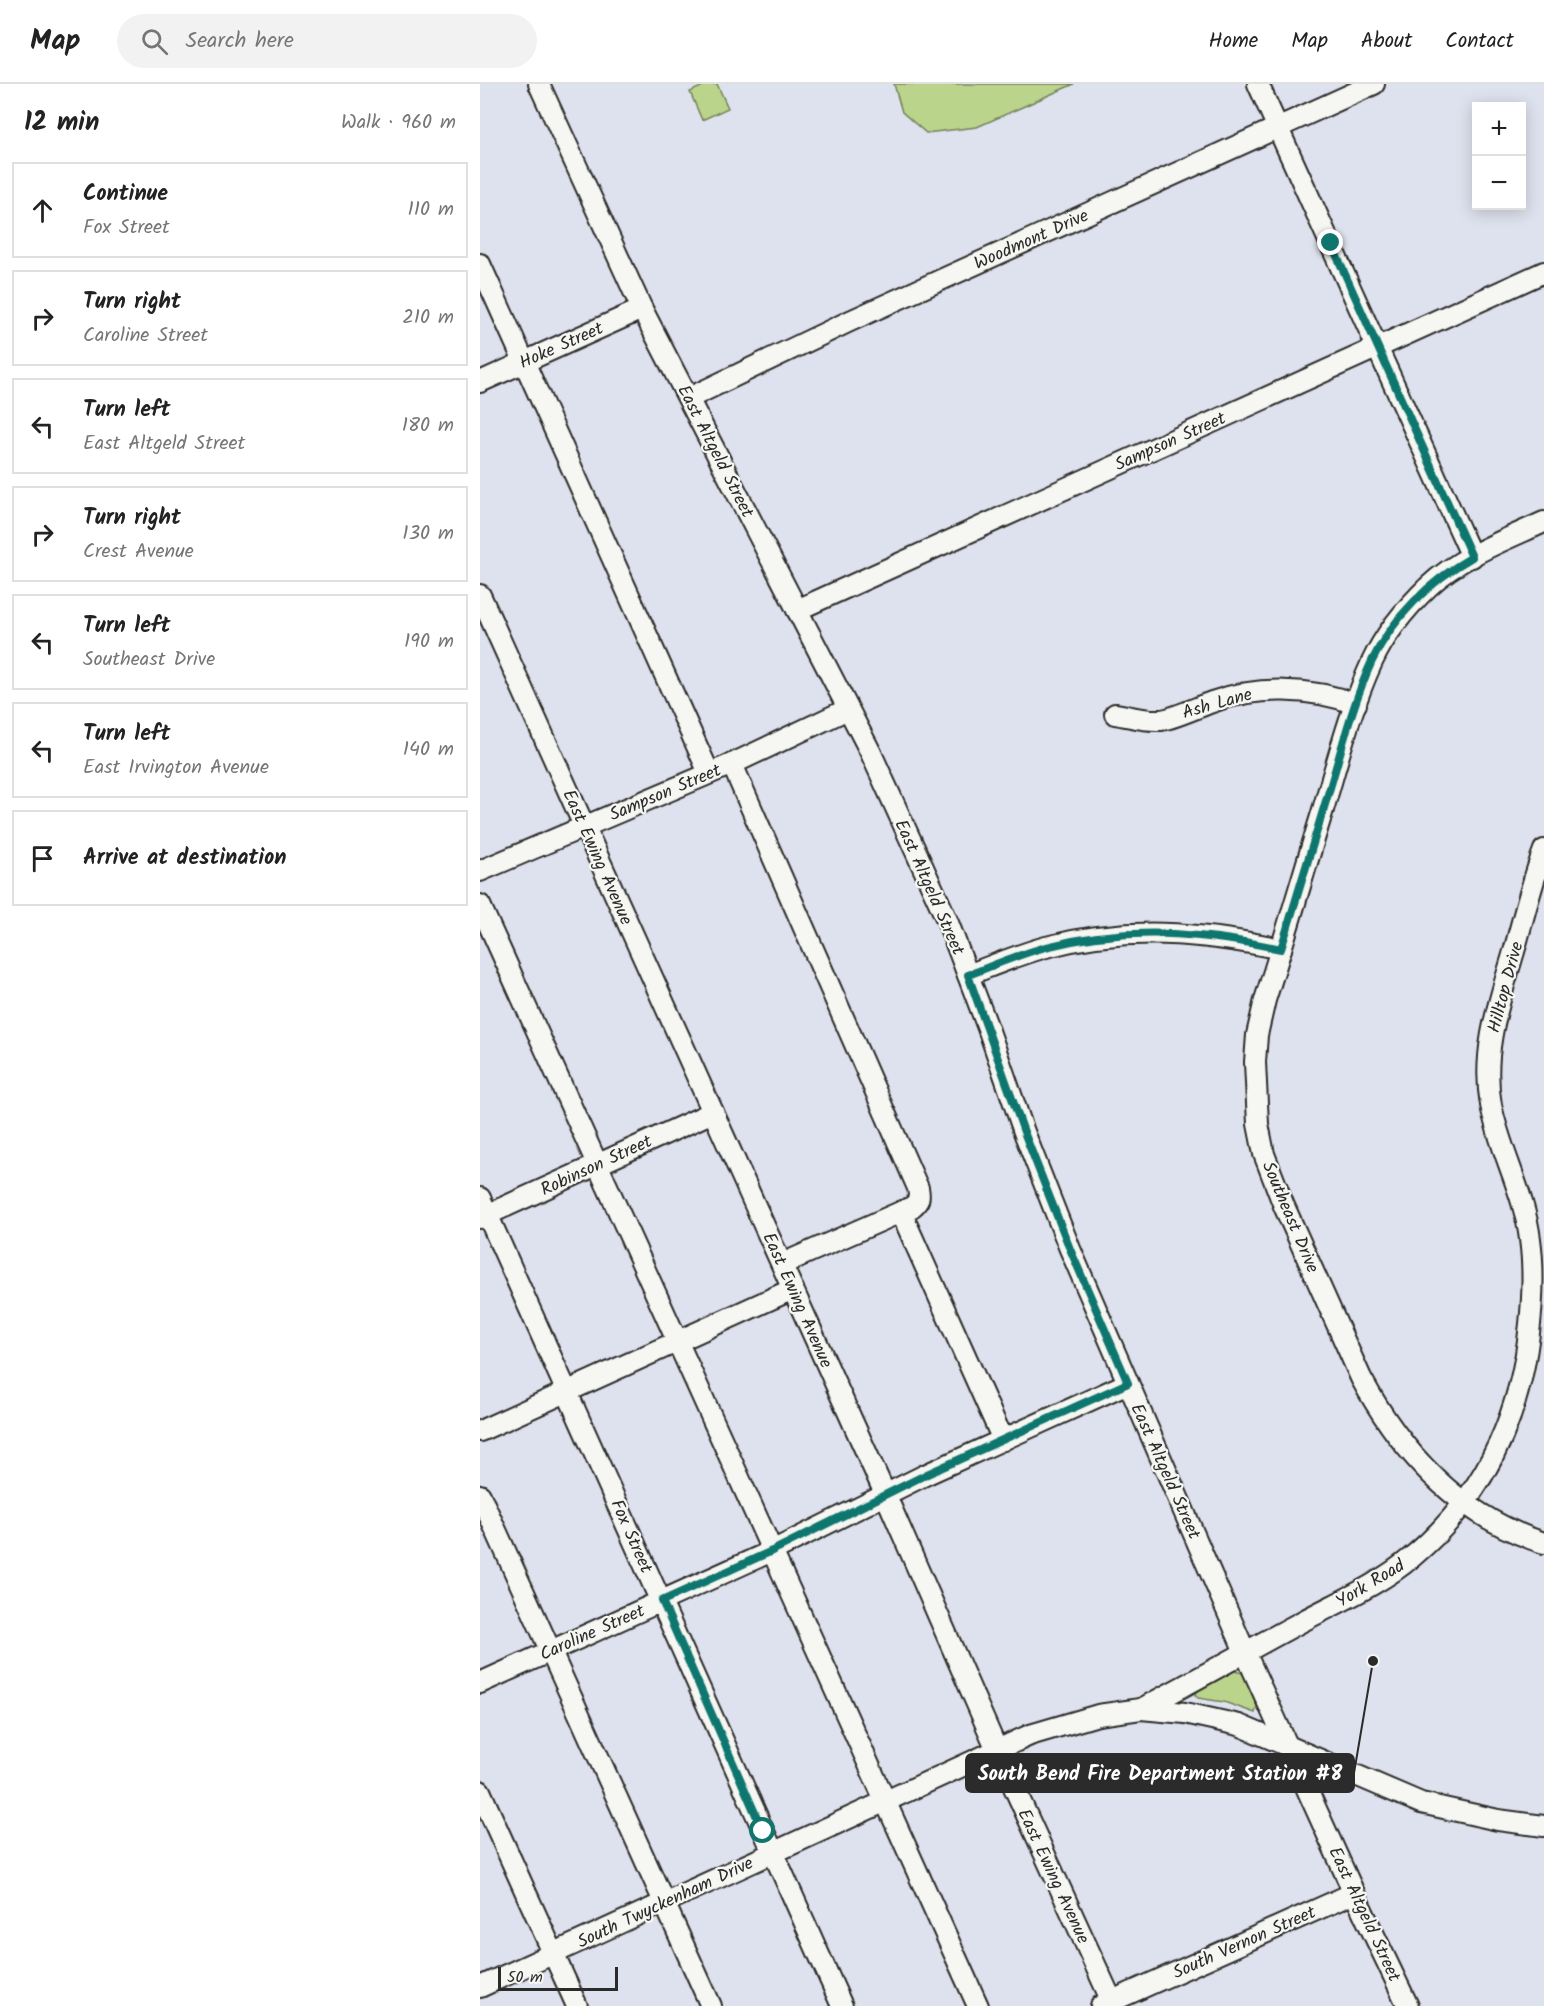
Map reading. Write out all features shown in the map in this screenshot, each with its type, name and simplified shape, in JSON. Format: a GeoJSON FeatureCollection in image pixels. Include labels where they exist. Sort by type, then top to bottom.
{"type":"FeatureCollection","features":[{"type":"Feature","properties":{"kind":"street","name":"East Altgeld Street"},"geometry":{"type":"LineString","coordinates":[[539,84],[642,309],[870,751],[942,910],[1070,1249],[1245,1652],[1408,2006]]}},
{"type":"Feature","properties":{"kind":"street"},"geometry":{"type":"LineString","coordinates":[[1258,84],[1472,557]]}},
{"type":"Feature","properties":{"kind":"street","name":"Woodmont Drive"},"geometry":{"type":"LineString","coordinates":[[689,398],[850,321],[1374,84]]}},
{"type":"Feature","properties":{"kind":"street"},"geometry":{"type":"LineString","coordinates":[[480,264],[709,773]]}},
{"type":"Feature","properties":{"kind":"street","name":"Sampson Street"},"geometry":{"type":"LineString","coordinates":[[797,610],[1544,272]]}},
{"type":"Feature","properties":{"kind":"street","name":"Hoke Street"},"geometry":{"type":"LineString","coordinates":[[480,382],[642,309]]}},
{"type":"Feature","properties":{"kind":"street","name":"Southeast Drive"},"geometry":{"type":"LineString","coordinates":[[1463,1503],[1412,1455],[1374,1403],[1272,1178],[1258,1124],[1255,1062],[1257,1035],[1265,1000],[1356,704],[1372,661],[1409,607],[1450,569],[1544,522]]}},
{"type":"Feature","properties":{"kind":"street","name":"East Ewing Avenue"},"geometry":{"type":"LineString","coordinates":[[480,595],[487,628],[584,826],[782,1264],[1109,2004]]}},
{"type":"Feature","properties":{"kind":"street","name":"Ash Lane"},"geometry":{"type":"LineString","coordinates":[[1115,714],[1162,721],[1222,698],[1258,691],[1313,693],[1356,704]]}},
{"type":"Feature","properties":{"kind":"street","name":"Sampson Street"},"geometry":{"type":"LineString","coordinates":[[480,871],[732,764],[848,709]]}},
{"type":"Feature","properties":{"kind":"street"},"geometry":{"type":"LineString","coordinates":[[732,764],[920,1196],[918,1202],[912,1207],[782,1264]]}},
{"type":"Feature","properties":{"kind":"street","name":"Hilltop Drive"},"geometry":{"type":"LineString","coordinates":[[1463,1503],[1485,1472],[1500,1444],[1516,1399],[1527,1352],[1537,1328],[1530,1238],[1522,1200],[1495,1125],[1491,1101],[1489,1055],[1497,1007],[1544,850]]}},
{"type":"Feature","properties":{"kind":"street"},"geometry":{"type":"LineString","coordinates":[[480,905],[978,2006]]}},
{"type":"Feature","properties":{"kind":"street"},"geometry":{"type":"LineString","coordinates":[[968,975],[1044,948],[1129,933],[1201,935],[1281,949]]}},
{"type":"Feature","properties":{"kind":"street","name":"Robinson Street"},"geometry":{"type":"LineString","coordinates":[[482,1210],[598,1163],[713,1112]]}},
{"type":"Feature","properties":{"kind":"street","name":"Fox Street"},"geometry":{"type":"LineString","coordinates":[[482,1210],[662,1601],[842,2006]]}},
{"type":"Feature","properties":{"kind":"street"},"geometry":{"type":"LineString","coordinates":[[901,1212],[1003,1440]]}},
{"type":"Feature","properties":{"kind":"street"},"geometry":{"type":"LineString","coordinates":[[480,1431],[793,1289]]}},
{"type":"Feature","properties":{"kind":"street","name":"Caroline Street"},"geometry":{"type":"LineString","coordinates":[[480,1683],[772,1551],[925,1475],[1128,1383]]}},
{"type":"Feature","properties":{"kind":"street"},"geometry":{"type":"LineString","coordinates":[[480,1495],[711,2006]]}},
{"type":"Feature","properties":{"kind":"street"},"geometry":{"type":"LineString","coordinates":[[1463,1503],[1489,1520],[1544,1543]]}},
{"type":"Feature","properties":{"kind":"street","name":"York Road"},"geometry":{"type":"LineString","coordinates":[[1245,1652],[1388,1576],[1431,1540],[1463,1503]]}},
{"type":"Feature","properties":{"kind":"street","name":"South Twyckenham Drive"},"geometry":{"type":"LineString","coordinates":[[480,1987],[1030,1735],[1098,1715],[1141,1709],[1245,1652]]}},
{"type":"Feature","properties":{"kind":"street"},"geometry":{"type":"LineString","coordinates":[[1141,1709],[1185,1713],[1239,1725],[1421,1803],[1498,1820],[1544,1826]]}},
{"type":"Feature","properties":{"kind":"street"},"geometry":{"type":"LineString","coordinates":[[480,1791],[576,2006]]}},
{"type":"Feature","properties":{"kind":"street","name":"South Vernon Street"},"geometry":{"type":"LineString","coordinates":[[1109,2004],[1354,1893]]}},
{"type":"Feature","properties":{"kind":"green space"},"geometry":{"type":"Polygon","coordinates":[[[707,84],[717,84],[728,108],[702,120],[690,92],[707,84]]]}},
{"type":"Feature","properties":{"kind":"green space"},"geometry":{"type":"Polygon","coordinates":[[[894,84],[1074,84],[977,127],[926,133],[902,112],[894,84]]]}},
{"type":"Feature","properties":{"kind":"green space"},"geometry":{"type":"Polygon","coordinates":[[[1234,1671],[1243,1673],[1257,1706],[1255,1713],[1224,1702],[1198,1698],[1195,1695],[1198,1691],[1234,1671]]]}},
{"type":"Feature","properties":{"kind":"place","name":"South Bend Fire Department Station #8"},"geometry":{"type":"Point","coordinates":[1373,1661]}},
{"type":"Feature","properties":{"kind":"route"},"geometry":{"type":"LineString","coordinates":[[763,1831],[662,1601],[772,1551],[925,1475],[1128,1383],[1070,1249],[1024,1132],[968,975],[1044,948],[1099,936],[1129,933],[1201,935],[1281,949],[1344,740],[1372,661],[1409,607],[1450,569],[1472,557],[1331,243]]}}]}
